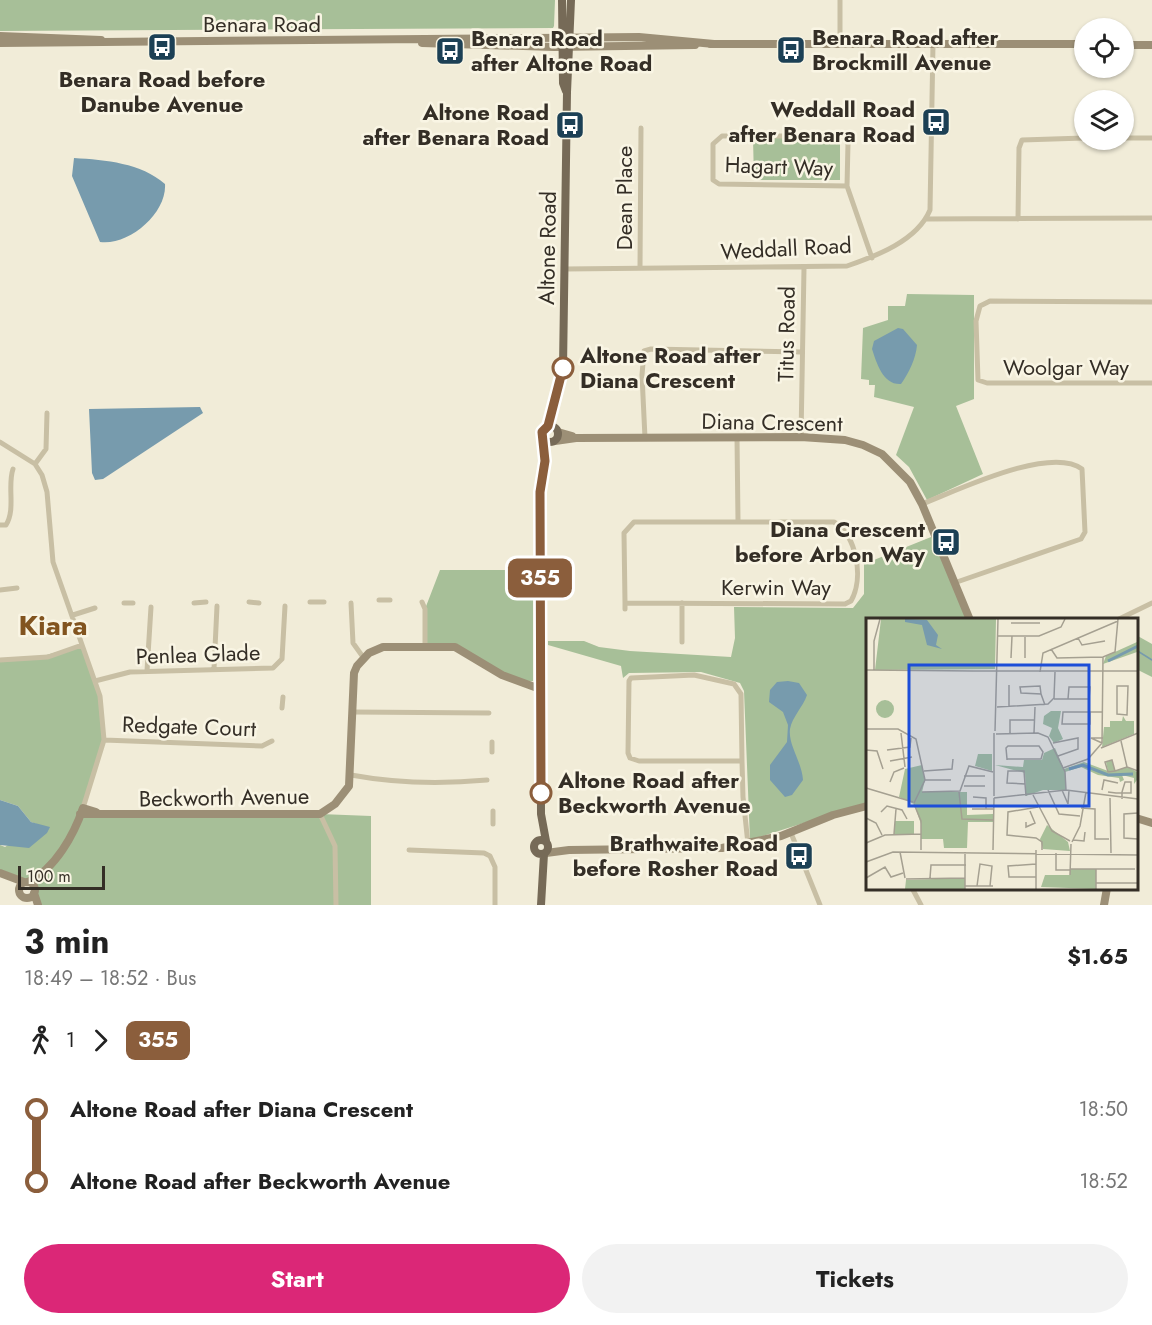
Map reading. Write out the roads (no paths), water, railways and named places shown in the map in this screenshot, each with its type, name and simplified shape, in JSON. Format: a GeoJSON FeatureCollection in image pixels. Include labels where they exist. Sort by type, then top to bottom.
{"type":"FeatureCollection","features":[{"type":"Feature","properties":{"kind":"main road","name":"Altone Road"},"geometry":{"type":"LineString","coordinates":[[562,0],[566,43]]}},
{"type":"Feature","properties":{"kind":"main road","name":"Altone Road"},"geometry":{"type":"LineString","coordinates":[[542,853],[536,842],[541,814],[540,492],[545,461],[554,434],[555,403],[563,368],[567,92],[563,83],[571,0]]}},
{"type":"Feature","properties":{"kind":"main road","name":"Altone Road"},"geometry":{"type":"LineString","coordinates":[[545,461],[542,432],[554,434]]}},
{"type":"Feature","properties":{"kind":"main road"},"geometry":{"type":"LineString","coordinates":[[544,440],[554,434]]}},
{"type":"Feature","properties":{"kind":"main road","name":"Altone Road"},"geometry":{"type":"LineString","coordinates":[[541,814],[547,842]]}},
{"type":"Feature","properties":{"kind":"main road"},"geometry":{"type":"LineString","coordinates":[[536,842],[547,842],[542,853],[541,905]]}},
{"type":"Feature","properties":{"kind":"street"},"geometry":{"type":"LineString","coordinates":[[840,0],[840,44]]}},
{"type":"Feature","properties":{"kind":"street","name":"Benara Road"},"geometry":{"type":"LineString","coordinates":[[0,36],[126,42]]}},
{"type":"Feature","properties":{"kind":"street","name":"Benara Road"},"geometry":{"type":"LineString","coordinates":[[0,44],[397,41],[443,45],[566,43],[1074,44]]}},
{"type":"Feature","properties":{"kind":"street"},"geometry":{"type":"LineString","coordinates":[[933,44],[930,210],[927,219],[1152,218]]}},
{"type":"Feature","properties":{"kind":"street"},"geometry":{"type":"LineString","coordinates":[[1134,45],[1152,45]]}},
{"type":"Feature","properties":{"kind":"street","name":"Dean Place"},"geometry":{"type":"LineString","coordinates":[[640,268],[641,128]]}},
{"type":"Feature","properties":{"kind":"street","name":"Hagart Way"},"geometry":{"type":"LineString","coordinates":[[848,186],[719,184],[713,180],[714,144],[722,136],[840,136],[845,138],[848,143],[848,186],[872,258]]}},
{"type":"Feature","properties":{"kind":"street"},"geometry":{"type":"LineString","coordinates":[[1018,219],[1019,148],[1022,140],[1074,138]]}},
{"type":"Feature","properties":{"kind":"street"},"geometry":{"type":"LineString","coordinates":[[1134,138],[1152,138]]}},
{"type":"Feature","properties":{"kind":"street","name":"Weddall Road"},"geometry":{"type":"LineString","coordinates":[[565,268],[847,266],[890,251],[927,219]]}},
{"type":"Feature","properties":{"kind":"street","name":"Titus Road"},"geometry":{"type":"LineString","coordinates":[[801,437],[804,268]]}},
{"type":"Feature","properties":{"kind":"street","name":"Woolgar Way"},"geometry":{"type":"LineString","coordinates":[[1152,302],[990,302],[980,306],[976,321],[976,375],[978,380],[987,383],[1152,383]]}},
{"type":"Feature","properties":{"kind":"street"},"geometry":{"type":"LineString","coordinates":[[645,438],[642,375],[645,351],[651,349],[801,352]]}},
{"type":"Feature","properties":{"kind":"street"},"geometry":{"type":"LineString","coordinates":[[35,464],[46,449],[47,413]]}},
{"type":"Feature","properties":{"kind":"street","name":"Diana Crescent"},"geometry":{"type":"LineString","coordinates":[[554,434],[576,438],[801,437],[845,440],[863,445],[882,454],[903,474],[922,504],[969,618]]}},
{"type":"Feature","properties":{"kind":"street"},"geometry":{"type":"LineString","coordinates":[[737,437],[738,521]]}},
{"type":"Feature","properties":{"kind":"street"},"geometry":{"type":"LineString","coordinates":[[0,442],[35,464],[42,475],[47,492],[53,562],[103,708],[104,740],[94,779],[82,811],[68,841],[30,886],[19,890]]}},
{"type":"Feature","properties":{"kind":"street"},"geometry":{"type":"LineString","coordinates":[[922,504],[1017,466],[1070,464],[1082,469],[1085,532],[1081,540],[954,583]]}},
{"type":"Feature","properties":{"kind":"street"},"geometry":{"type":"LineString","coordinates":[[0,525],[6,525],[10,518],[10,478],[14,469]]}},
{"type":"Feature","properties":{"kind":"street","name":"Kerwin Way"},"geometry":{"type":"LineString","coordinates":[[644,521],[837,524],[852,548],[856,562],[857,587],[851,601],[845,604],[682,603],[625,606],[624,532],[628,526],[644,521]]}},
{"type":"Feature","properties":{"kind":"street"},"geometry":{"type":"LineString","coordinates":[[0,590],[17,588]]}},
{"type":"Feature","properties":{"kind":"street"},"geometry":{"type":"LineString","coordinates":[[379,600],[390,600]]}},
{"type":"Feature","properties":{"kind":"street"},"geometry":{"type":"LineString","coordinates":[[194,603],[206,602]]}},
{"type":"Feature","properties":{"kind":"street"},"geometry":{"type":"LineString","coordinates":[[249,602],[258,603]]}},
{"type":"Feature","properties":{"kind":"street"},"geometry":{"type":"LineString","coordinates":[[310,602],[324,602]]}},
{"type":"Feature","properties":{"kind":"street"},"geometry":{"type":"LineString","coordinates":[[422,602],[425,609],[425,646]]}},
{"type":"Feature","properties":{"kind":"street"},"geometry":{"type":"LineString","coordinates":[[124,603],[133,603]]}},
{"type":"Feature","properties":{"kind":"street"},"geometry":{"type":"LineString","coordinates":[[351,603],[353,643],[363,657],[383,647],[448,646],[462,649],[502,675],[540,685]]}},
{"type":"Feature","properties":{"kind":"street"},"geometry":{"type":"LineString","coordinates":[[682,603],[682,642]]}},
{"type":"Feature","properties":{"kind":"street"},"geometry":{"type":"LineString","coordinates":[[1121,618],[1152,603]]}},
{"type":"Feature","properties":{"kind":"street"},"geometry":{"type":"LineString","coordinates":[[147,671],[151,606]]}},
{"type":"Feature","properties":{"kind":"street"},"geometry":{"type":"LineString","coordinates":[[214,669],[217,606]]}},
{"type":"Feature","properties":{"kind":"street","name":"Penlea Glade"},"geometry":{"type":"LineString","coordinates":[[95,681],[120,674],[147,671],[276,667],[282,659],[285,606]]}},
{"type":"Feature","properties":{"kind":"street"},"geometry":{"type":"LineString","coordinates":[[73,615],[95,608]]}},
{"type":"Feature","properties":{"kind":"street"},"geometry":{"type":"LineString","coordinates":[[0,660],[48,657],[82,645]]}},
{"type":"Feature","properties":{"kind":"street","name":"Beckworth Avenue"},"geometry":{"type":"LineString","coordinates":[[82,811],[106,816],[320,814],[343,795],[351,775],[354,673],[363,657]]}},
{"type":"Feature","properties":{"kind":"street"},"geometry":{"type":"LineString","coordinates":[[742,761],[634,760],[628,753],[629,681],[631,678],[694,675],[734,684],[741,694],[743,797],[748,844]]}},
{"type":"Feature","properties":{"kind":"street"},"geometry":{"type":"LineString","coordinates":[[282,708],[283,697]]}},
{"type":"Feature","properties":{"kind":"street"},"geometry":{"type":"LineString","coordinates":[[352,712],[489,713]]}},
{"type":"Feature","properties":{"kind":"street","name":"Redgate Court"},"geometry":{"type":"LineString","coordinates":[[104,740],[262,746],[272,741]]}},
{"type":"Feature","properties":{"kind":"street"},"geometry":{"type":"LineString","coordinates":[[492,742],[492,752]]}},
{"type":"Feature","properties":{"kind":"street"},"geometry":{"type":"LineString","coordinates":[[351,775],[377,780],[441,782],[487,780]]}},
{"type":"Feature","properties":{"kind":"street"},"geometry":{"type":"LineString","coordinates":[[542,853],[569,850],[722,848],[791,833],[833,814],[866,806]]}},
{"type":"Feature","properties":{"kind":"street"},"geometry":{"type":"LineString","coordinates":[[493,811],[493,824]]}},
{"type":"Feature","properties":{"kind":"street"},"geometry":{"type":"LineString","coordinates":[[320,814],[335,846],[336,905]]}},
{"type":"Feature","properties":{"kind":"street"},"geometry":{"type":"LineString","coordinates":[[1137,818],[1152,823]]}},
{"type":"Feature","properties":{"kind":"street"},"geometry":{"type":"LineString","coordinates":[[791,833],[820,905]]}},
{"type":"Feature","properties":{"kind":"street"},"geometry":{"type":"LineString","coordinates":[[547,842],[569,850]]}},
{"type":"Feature","properties":{"kind":"street"},"geometry":{"type":"LineString","coordinates":[[409,850],[484,853],[490,856],[495,867],[495,905]]}},
{"type":"Feature","properties":{"kind":"street"},"geometry":{"type":"LineString","coordinates":[[4,875],[30,886],[36,905]]}},
{"type":"Feature","properties":{"kind":"street"},"geometry":{"type":"LineString","coordinates":[[4,875],[36,905]]}},
{"type":"Feature","properties":{"kind":"street"},"geometry":{"type":"LineString","coordinates":[[25,897],[31,897],[30,886]]}},
{"type":"Feature","properties":{"kind":"street"},"geometry":{"type":"LineString","coordinates":[[913,890],[921,905]]}},
{"type":"Feature","properties":{"kind":"street"},"geometry":{"type":"LineString","coordinates":[[1104,905],[1107,890]]}},
{"type":"Feature","properties":{"kind":"water"},"geometry":{"type":"Polygon","coordinates":[[[74,158],[122,164],[156,177],[165,184],[160,206],[153,216],[134,233],[123,239],[100,242],[72,176],[74,158]]]}},
{"type":"Feature","properties":{"kind":"water"},"geometry":{"type":"Polygon","coordinates":[[[898,328],[903,329],[917,345],[912,365],[901,384],[885,377],[872,349],[874,341],[898,328]]]}},
{"type":"Feature","properties":{"kind":"water"},"geometry":{"type":"Polygon","coordinates":[[[200,407],[203,413],[103,479],[95,480],[92,473],[89,409],[200,407]]]}},
{"type":"Feature","properties":{"kind":"water"},"geometry":{"type":"Polygon","coordinates":[[[777,682],[799,683],[807,695],[790,729],[791,741],[803,780],[792,795],[785,797],[770,780],[770,765],[787,742],[788,725],[783,712],[769,702],[770,690],[777,682]]]}},
{"type":"Feature","properties":{"kind":"water"},"geometry":{"type":"Polygon","coordinates":[[[0,800],[18,806],[31,822],[50,827],[47,833],[29,848],[0,845],[0,800]]]}},
{"type":"Feature","properties":{"kind":"waterway"},"geometry":{"type":"LineString","coordinates":[[1137,651],[1152,660]]}},
{"type":"Feature","properties":{"kind":"place","name":"Benara Road before Danube Avenue"},"geometry":{"type":"Point","coordinates":[162,47]}},
{"type":"Feature","properties":{"kind":"place","name":"Benara Road after Brockmill Avenue"},"geometry":{"type":"Point","coordinates":[791,50]}},
{"type":"Feature","properties":{"kind":"place","name":"Benara Road after Altone Road"},"geometry":{"type":"Point","coordinates":[450,51]}},
{"type":"Feature","properties":{"kind":"place","name":"Weddall Road after Benara Road"},"geometry":{"type":"Point","coordinates":[936,122]}},
{"type":"Feature","properties":{"kind":"place","name":"Altone Road after Benara Road"},"geometry":{"type":"Point","coordinates":[570,125]}},
{"type":"Feature","properties":{"kind":"place","name":"Altone Road after Diana Crescent"},"geometry":{"type":"Point","coordinates":[563,368]}},
{"type":"Feature","properties":{"kind":"place","name":"Diana Crescent before Arbon Way"},"geometry":{"type":"Point","coordinates":[946,542]}},
{"type":"Feature","properties":{"kind":"place","name":"Altone Road after Beckworth Avenue"},"geometry":{"type":"Point","coordinates":[541,793]}},
{"type":"Feature","properties":{"kind":"place","name":"Brathwaite Road before Rosher Road"},"geometry":{"type":"Point","coordinates":[799,856]}},
{"type":"Feature","properties":{"kind":"district","name":"Kiara"},"geometry":{"type":"Point","coordinates":[53,625]}}]}
